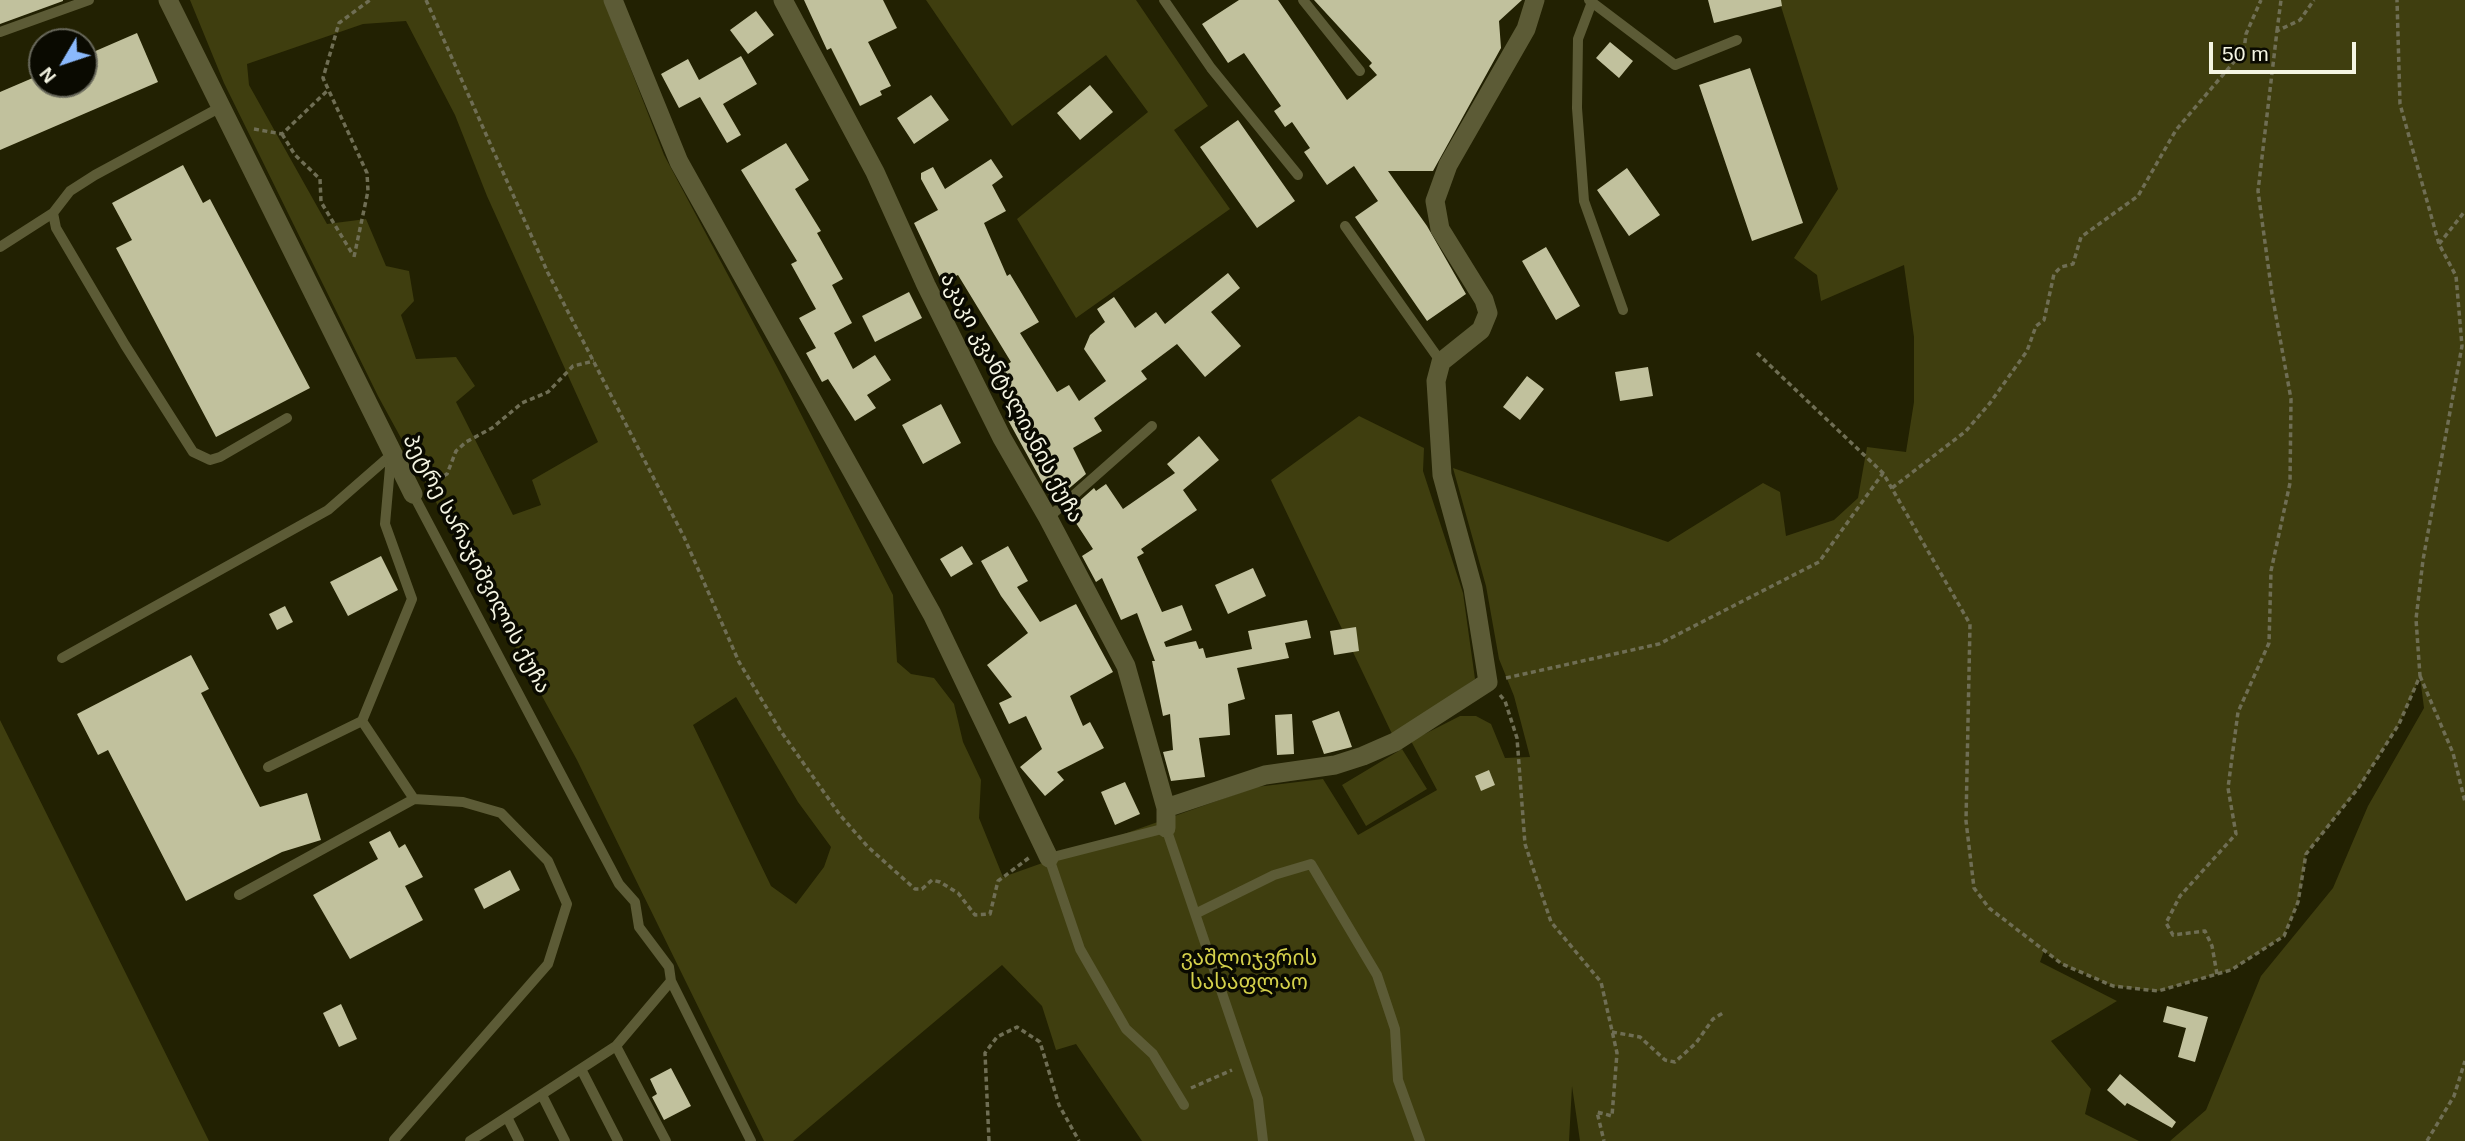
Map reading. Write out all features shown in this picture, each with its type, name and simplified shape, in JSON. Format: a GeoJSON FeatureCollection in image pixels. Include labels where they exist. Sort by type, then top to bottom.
{"type":"FeatureCollection","features":[{"type":"Feature","properties":{"kind":"street","name":"პეტრე სარაჯიშვილის ქუჩა"},"geometry":{"type":"LineString","coordinates":[[168,0],[391,455],[413,494]]}},
{"type":"Feature","properties":{"kind":"street"},"geometry":{"type":"LineString","coordinates":[[613,0],[679,162],[932,614],[1046,854]]}},
{"type":"Feature","properties":{"kind":"street","name":"აკაკი კვანტალიანის ქუჩა"},"geometry":{"type":"LineString","coordinates":[[783,0],[875,172],[926,285],[1002,438],[1048,518],[1126,666],[1166,808],[1167,828]]}},
{"type":"Feature","properties":{"kind":"street"},"geometry":{"type":"LineString","coordinates":[[1166,808],[1265,775],[1335,765],[1363,756],[1395,742],[1488,682],[1473,588],[1442,475],[1436,381],[1441,362],[1481,330],[1488,313],[1484,300],[1440,229],[1436,201],[1448,165],[1526,29],[1535,0]]}},
{"type":"Feature","properties":{"kind":"lane"},"geometry":{"type":"LineString","coordinates":[[0,32],[89,0]]}},
{"type":"Feature","properties":{"kind":"lane"},"geometry":{"type":"LineString","coordinates":[[1164,0],[1211,68],[1298,175]]}},
{"type":"Feature","properties":{"kind":"lane"},"geometry":{"type":"LineString","coordinates":[[1303,0],[1360,71]]}},
{"type":"Feature","properties":{"kind":"lane"},"geometry":{"type":"LineString","coordinates":[[1623,310],[1584,201],[1577,108],[1578,40],[1590,1],[1675,65],[1737,40]]}},
{"type":"Feature","properties":{"kind":"lane"},"geometry":{"type":"LineString","coordinates":[[0,247],[52,213],[70,191],[95,175],[219,108]]}},
{"type":"Feature","properties":{"kind":"lane"},"geometry":{"type":"LineString","coordinates":[[52,213],[56,228],[125,345],[193,452],[210,460],[220,457],[287,418]]}},
{"type":"Feature","properties":{"kind":"lane"},"geometry":{"type":"LineString","coordinates":[[1345,226],[1441,362]]}},
{"type":"Feature","properties":{"kind":"lane"},"geometry":{"type":"LineString","coordinates":[[1048,518],[1152,426]]}},
{"type":"Feature","properties":{"kind":"lane"},"geometry":{"type":"LineString","coordinates":[[62,658],[328,510],[391,455]]}},
{"type":"Feature","properties":{"kind":"lane"},"geometry":{"type":"LineString","coordinates":[[268,767],[362,722],[412,598],[385,524],[391,455]]}},
{"type":"Feature","properties":{"kind":"lane","name":"პეტრე სარაჯიშვილის ქუჩა"},"geometry":{"type":"LineString","coordinates":[[413,494],[619,884],[635,902],[639,927],[664,958],[671,981],[751,1141]]}},
{"type":"Feature","properties":{"kind":"lane"},"geometry":{"type":"LineString","coordinates":[[362,722],[415,799]]}},
{"type":"Feature","properties":{"kind":"lane"},"geometry":{"type":"LineString","coordinates":[[239,895],[415,799],[463,802],[501,813],[548,861],[567,904],[548,964],[394,1140]]}},
{"type":"Feature","properties":{"kind":"lane"},"geometry":{"type":"LineString","coordinates":[[1184,1105],[1153,1054],[1126,1029],[1080,949],[1046,854],[1167,828],[1258,1099],[1263,1141]]}},
{"type":"Feature","properties":{"kind":"lane"},"geometry":{"type":"LineString","coordinates":[[1197,913],[1274,875],[1311,864],[1377,975],[1395,1028],[1398,1080],[1420,1141]]}},
{"type":"Feature","properties":{"kind":"lane"},"geometry":{"type":"LineString","coordinates":[[470,1141],[616,1046],[671,981]]}},
{"type":"Feature","properties":{"kind":"lane"},"geometry":{"type":"LineString","coordinates":[[616,1046],[666,1141]]}},
{"type":"Feature","properties":{"kind":"lane"},"geometry":{"type":"LineString","coordinates":[[581,1069],[618,1141]]}},
{"type":"Feature","properties":{"kind":"lane"},"geometry":{"type":"LineString","coordinates":[[541,1095],[565,1141]]}},
{"type":"Feature","properties":{"kind":"lane"},"geometry":{"type":"LineString","coordinates":[[507,1117],[519,1141]]}},
{"type":"Feature","properties":{"kind":"path"},"geometry":{"type":"LineString","coordinates":[[228,126],[282,135],[295,155],[320,179],[321,202],[354,257],[368,191],[367,173],[323,78],[339,23],[370,0]]}},
{"type":"Feature","properties":{"kind":"path"},"geometry":{"type":"LineString","coordinates":[[426,0],[548,273],[684,537],[739,662],[780,730],[840,815],[868,847],[915,889],[922,889],[932,880],[940,882],[958,893],[975,915],[990,914],[998,881],[1017,864],[1046,854]]}},
{"type":"Feature","properties":{"kind":"path"},"geometry":{"type":"LineString","coordinates":[[1892,488],[1966,430],[1990,403],[2027,351],[2036,326],[2044,320],[2054,274],[2061,267],[2073,264],[2081,237],[2138,196],[2176,130],[2244,50],[2246,34],[2261,0]]}},
{"type":"Feature","properties":{"kind":"path"},"geometry":{"type":"LineString","coordinates":[[2217,974],[2212,946],[2205,931],[2174,935],[2166,923],[2180,896],[2236,834],[2228,788],[2238,712],[2269,643],[2270,570],[2290,483],[2291,399],[2272,294],[2258,191],[2281,0]]}},
{"type":"Feature","properties":{"kind":"path"},"geometry":{"type":"LineString","coordinates":[[2277,31],[2300,20],[2314,0]]}},
{"type":"Feature","properties":{"kind":"path"},"geometry":{"type":"LineString","coordinates":[[2397,0],[2400,104],[2439,244],[2456,276],[2462,346],[2423,560],[2416,620],[2420,676],[2453,753],[2465,802]]}},
{"type":"Feature","properties":{"kind":"path"},"geometry":{"type":"LineString","coordinates":[[282,135],[327,90]]}},
{"type":"Feature","properties":{"kind":"path"},"geometry":{"type":"LineString","coordinates":[[2439,244],[2465,211]]}},
{"type":"Feature","properties":{"kind":"path"},"geometry":{"type":"LineString","coordinates":[[1757,353],[1883,473],[1970,624],[1966,821],[1974,888],[1989,908],[2062,964],[2113,986],[2158,991],[2231,970],[2284,936],[2298,902],[2306,854],[2359,787],[2399,724],[2420,676]]}},
{"type":"Feature","properties":{"kind":"path"},"geometry":{"type":"LineString","coordinates":[[413,494],[447,474],[456,451],[466,442],[492,428],[522,402],[548,392],[573,366],[594,361]]}},
{"type":"Feature","properties":{"kind":"path"},"geometry":{"type":"LineString","coordinates":[[1604,1141],[1597,1112],[1612,1116],[1617,1053],[1601,982],[1551,922],[1525,844],[1517,738],[1505,701],[1488,682],[1659,644],[1819,562],[1883,473]]}},
{"type":"Feature","properties":{"kind":"path"},"geometry":{"type":"LineString","coordinates":[[1612,1032],[1640,1037],[1665,1060],[1675,1062],[1696,1043],[1713,1019],[1723,1013]]}},
{"type":"Feature","properties":{"kind":"path"},"geometry":{"type":"LineString","coordinates":[[989,1141],[985,1053],[997,1037],[1017,1027],[1040,1042],[1059,1105],[1079,1141]]}},
{"type":"Feature","properties":{"kind":"path"},"geometry":{"type":"LineString","coordinates":[[2427,1141],[2454,1096],[2465,1060]]}},
{"type":"Feature","properties":{"kind":"path"},"geometry":{"type":"LineString","coordinates":[[1178,1094],[1247,1064]]}},
{"type":"Feature","properties":{"kind":"green space","name":"ვაშლიჯვრის სასაფლაო"},"geometry":{"type":"Polygon","coordinates":[[[190,0],[604,0],[664,155],[777,367],[893,595],[897,662],[911,674],[934,678],[954,704],[963,742],[981,780],[979,818],[1003,877],[1256,787],[1323,779],[1358,835],[1437,790],[1411,741],[1460,716],[1476,716],[1491,724],[1505,758],[1530,757],[1514,696],[1499,659],[1486,586],[1453,468],[1668,542],[1763,483],[1780,492],[1786,536],[1834,520],[1858,498],[1867,447],[1906,452],[1914,402],[1914,337],[1904,265],[1821,301],[1817,275],[1794,258],[1838,189],[1779,0],[2465,0],[2465,1141],[2170,1141],[2206,1110],[2261,976],[2333,888],[2368,806],[2424,708],[2420,677],[2399,724],[2359,787],[2306,854],[2298,902],[2284,936],[2231,970],[2158,991],[2113,986],[2062,964],[2044,951],[2040,962],[2117,1001],[2051,1041],[2091,1089],[2085,1114],[2139,1141],[1580,1141],[1572,1086],[1569,1141],[1142,1141],[1076,1044],[1056,1050],[1042,1006],[1002,965],[793,1141],[764,1141],[577,760],[378,396],[224,83],[190,0]],[[406,21],[363,24],[247,64],[249,85],[327,224],[366,219],[386,266],[409,271],[414,301],[401,315],[416,359],[456,357],[475,386],[456,402],[513,515],[541,505],[532,480],[598,442],[487,196],[455,115],[406,21]],[[736,697],[693,725],[771,886],[796,904],[824,867],[831,847],[798,802],[736,697]]]}},
{"type":"Feature","properties":{"kind":"green space"},"geometry":{"type":"Polygon","coordinates":[[[926,0],[1136,0],[1208,106],[1174,130],[1230,209],[1076,318],[1017,219],[1148,112],[1106,55],[1012,126],[926,0]]]}},
{"type":"Feature","properties":{"kind":"green space"},"geometry":{"type":"Polygon","coordinates":[[[1359,416],[1424,448],[1423,471],[1463,593],[1475,679],[1393,736],[1271,480],[1359,416]]]}},
{"type":"Feature","properties":{"kind":"green space"},"geometry":{"type":"Polygon","coordinates":[[[0,720],[209,1141],[0,1141],[0,720]]]}},
{"type":"Feature","properties":{"kind":"green space"},"geometry":{"type":"Polygon","coordinates":[[[1402,749],[1427,789],[1366,826],[1342,785],[1402,749]]]}},
{"type":"Feature","properties":{"kind":"building"},"geometry":{"type":"Polygon","coordinates":[[[0,0],[63,0],[63,1],[0,24],[0,0]]]}},
{"type":"Feature","properties":{"kind":"building"},"geometry":{"type":"Polygon","coordinates":[[[804,0],[883,0],[897,28],[868,42],[891,86],[880,91],[882,95],[860,106],[831,48],[827,50],[804,0]]]}},
{"type":"Feature","properties":{"kind":"building"},"geometry":{"type":"Polygon","coordinates":[[[1239,0],[1278,0],[1347,100],[1377,75],[1369,66],[1372,63],[1314,0],[1522,0],[1499,21],[1501,48],[1433,171],[1388,171],[1427,226],[1466,294],[1427,321],[1355,217],[1378,201],[1354,166],[1327,185],[1304,152],[1310,148],[1292,122],[1285,127],[1274,111],[1281,106],[1244,53],[1228,63],[1202,24],[1239,0]]]}},
{"type":"Feature","properties":{"kind":"building"},"geometry":{"type":"Polygon","coordinates":[[[1708,0],[1781,0],[1782,6],[1714,23],[1708,0]]]}},
{"type":"Feature","properties":{"kind":"building"},"geometry":{"type":"Polygon","coordinates":[[[756,11],[774,35],[748,54],[730,30],[756,11]]]}},
{"type":"Feature","properties":{"kind":"building"},"geometry":{"type":"Polygon","coordinates":[[[137,33],[158,82],[0,150],[0,92],[28,80],[28,98],[98,98],[98,50],[137,33]]]}},
{"type":"Feature","properties":{"kind":"building"},"geometry":{"type":"Polygon","coordinates":[[[1610,42],[1633,61],[1619,78],[1596,58],[1610,42]]]}},
{"type":"Feature","properties":{"kind":"building"},"geometry":{"type":"Polygon","coordinates":[[[741,56],[757,84],[723,104],[741,135],[727,143],[700,97],[679,108],[661,74],[688,59],[699,80],[741,56]]]}},
{"type":"Feature","properties":{"kind":"building"},"geometry":{"type":"Polygon","coordinates":[[[1750,68],[1803,223],[1752,241],[1699,85],[1750,68]]]}},
{"type":"Feature","properties":{"kind":"building"},"geometry":{"type":"Polygon","coordinates":[[[1090,85],[1113,112],[1080,140],[1057,113],[1090,85]]]}},
{"type":"Feature","properties":{"kind":"building"},"geometry":{"type":"Polygon","coordinates":[[[931,95],[949,120],[914,144],[897,118],[931,95]]]}},
{"type":"Feature","properties":{"kind":"building"},"geometry":{"type":"Polygon","coordinates":[[[1238,120],[1295,201],[1257,228],[1200,147],[1238,120]]]}},
{"type":"Feature","properties":{"kind":"building"},"geometry":{"type":"Polygon","coordinates":[[[786,143],[809,180],[795,189],[821,231],[817,233],[843,279],[832,285],[852,323],[834,333],[853,369],[875,355],[891,380],[867,395],[876,408],[855,421],[828,379],[822,382],[806,353],[816,348],[799,318],[816,309],[791,264],[797,261],[741,170],[786,143]]]}},
{"type":"Feature","properties":{"kind":"building"},"geometry":{"type":"Polygon","coordinates":[[[991,159],[1003,177],[992,185],[1006,211],[984,223],[1007,276],[1010,274],[1039,322],[1020,333],[1057,392],[1069,385],[1079,401],[1106,381],[1084,349],[1090,335],[1105,322],[1097,309],[1114,297],[1135,328],[1156,312],[1165,324],[1228,273],[1240,288],[1211,312],[1241,346],[1205,377],[1177,344],[1141,371],[1147,379],[1094,418],[1102,431],[1073,448],[1086,474],[1053,502],[1008,420],[1015,416],[990,375],[1011,362],[958,275],[942,282],[914,223],[938,210],[921,179],[921,173],[933,167],[945,189],[991,159]]]}},
{"type":"Feature","properties":{"kind":"building"},"geometry":{"type":"Polygon","coordinates":[[[183,165],[203,203],[210,199],[310,388],[216,437],[116,248],[132,240],[112,203],[183,165]]]}},
{"type":"Feature","properties":{"kind":"building"},"geometry":{"type":"Polygon","coordinates":[[[1627,168],[1660,215],[1629,236],[1597,190],[1627,168]]]}},
{"type":"Feature","properties":{"kind":"building"},"geometry":{"type":"Polygon","coordinates":[[[1546,247],[1580,306],[1556,320],[1522,261],[1546,247]]]}},
{"type":"Feature","properties":{"kind":"building"},"geometry":{"type":"Polygon","coordinates":[[[909,292],[922,318],[875,342],[862,316],[909,292]]]}},
{"type":"Feature","properties":{"kind":"building"},"geometry":{"type":"Polygon","coordinates":[[[1648,367],[1653,396],[1620,401],[1615,372],[1648,367]]]}},
{"type":"Feature","properties":{"kind":"building"},"geometry":{"type":"Polygon","coordinates":[[[1527,376],[1544,389],[1520,420],[1503,407],[1527,376]]]}},
{"type":"Feature","properties":{"kind":"building"},"geometry":{"type":"Polygon","coordinates":[[[941,404],[961,443],[923,464],[902,425],[941,404]]]}},
{"type":"Feature","properties":{"kind":"building"},"geometry":{"type":"Polygon","coordinates":[[[1199,436],[1219,460],[1183,490],[1197,510],[1141,549],[1144,553],[1137,557],[1162,612],[1182,605],[1192,630],[1164,642],[1166,647],[1196,641],[1199,649],[1203,648],[1206,658],[1252,649],[1248,631],[1307,620],[1311,638],[1285,643],[1289,658],[1237,668],[1245,699],[1228,704],[1230,735],[1199,738],[1205,777],[1171,781],[1163,752],[1173,750],[1170,714],[1163,716],[1152,661],[1155,661],[1137,613],[1121,620],[1102,578],[1096,582],[1082,556],[1093,549],[1068,511],[1094,488],[1096,491],[1106,484],[1123,509],[1175,473],[1167,464],[1199,436]]]}},
{"type":"Feature","properties":{"kind":"building"},"geometry":{"type":"Polygon","coordinates":[[[962,546],[973,564],[951,577],[940,559],[962,546]]]}},
{"type":"Feature","properties":{"kind":"building"},"geometry":{"type":"Polygon","coordinates":[[[1008,546],[1028,581],[1017,587],[1040,622],[1076,604],[1113,672],[1070,696],[1083,726],[1090,722],[1104,748],[1057,772],[1064,780],[1045,796],[1020,767],[1042,749],[1026,716],[1009,724],[999,703],[1012,697],[987,665],[1028,633],[1001,596],[981,561],[1008,546]]]}},
{"type":"Feature","properties":{"kind":"building"},"geometry":{"type":"Polygon","coordinates":[[[381,556],[398,590],[348,616],[330,582],[381,556]]]}},
{"type":"Feature","properties":{"kind":"building"},"geometry":{"type":"Polygon","coordinates":[[[1253,568],[1266,596],[1228,614],[1215,585],[1253,568]]]}},
{"type":"Feature","properties":{"kind":"building"},"geometry":{"type":"Polygon","coordinates":[[[285,606],[293,622],[277,630],[269,614],[285,606]]]}},
{"type":"Feature","properties":{"kind":"building"},"geometry":{"type":"Polygon","coordinates":[[[1356,627],[1359,651],[1334,655],[1330,631],[1356,627]]]}},
{"type":"Feature","properties":{"kind":"building"},"geometry":{"type":"Polygon","coordinates":[[[191,655],[209,689],[201,693],[260,807],[307,793],[321,840],[282,852],[186,901],[108,750],[98,755],[77,714],[191,655]]]}},
{"type":"Feature","properties":{"kind":"building"},"geometry":{"type":"Polygon","coordinates":[[[1339,711],[1352,747],[1324,754],[1312,721],[1339,711]]]}},
{"type":"Feature","properties":{"kind":"building"},"geometry":{"type":"Polygon","coordinates":[[[1292,714],[1294,754],[1277,755],[1275,715],[1292,714]]]}},
{"type":"Feature","properties":{"kind":"building"},"geometry":{"type":"Polygon","coordinates":[[[1489,770],[1495,785],[1481,791],[1475,776],[1489,770]]]}},
{"type":"Feature","properties":{"kind":"building"},"geometry":{"type":"Polygon","coordinates":[[[1125,782],[1140,814],[1115,825],[1101,792],[1125,782]]]}},
{"type":"Feature","properties":{"kind":"building"},"geometry":{"type":"Polygon","coordinates":[[[390,831],[399,848],[405,844],[423,877],[405,886],[423,920],[350,959],[313,895],[378,859],[369,842],[390,831]]]}},
{"type":"Feature","properties":{"kind":"building"},"geometry":{"type":"Polygon","coordinates":[[[510,870],[520,890],[484,909],[474,889],[510,870]]]}},
{"type":"Feature","properties":{"kind":"building"},"geometry":{"type":"Polygon","coordinates":[[[341,1004],[357,1039],[339,1047],[323,1013],[341,1004]]]}},
{"type":"Feature","properties":{"kind":"building"},"geometry":{"type":"Polygon","coordinates":[[[2167,1006],[2208,1017],[2195,1062],[2178,1057],[2186,1028],[2163,1022],[2167,1006]]]}},
{"type":"Feature","properties":{"kind":"building"},"geometry":{"type":"Polygon","coordinates":[[[671,1068],[691,1106],[664,1120],[652,1097],[657,1094],[650,1079],[671,1068]]]}},
{"type":"Feature","properties":{"kind":"building"},"geometry":{"type":"Polygon","coordinates":[[[2120,1074],[2176,1122],[2172,1128],[2127,1103],[2125,1106],[2107,1090],[2120,1074]]]}}]}
